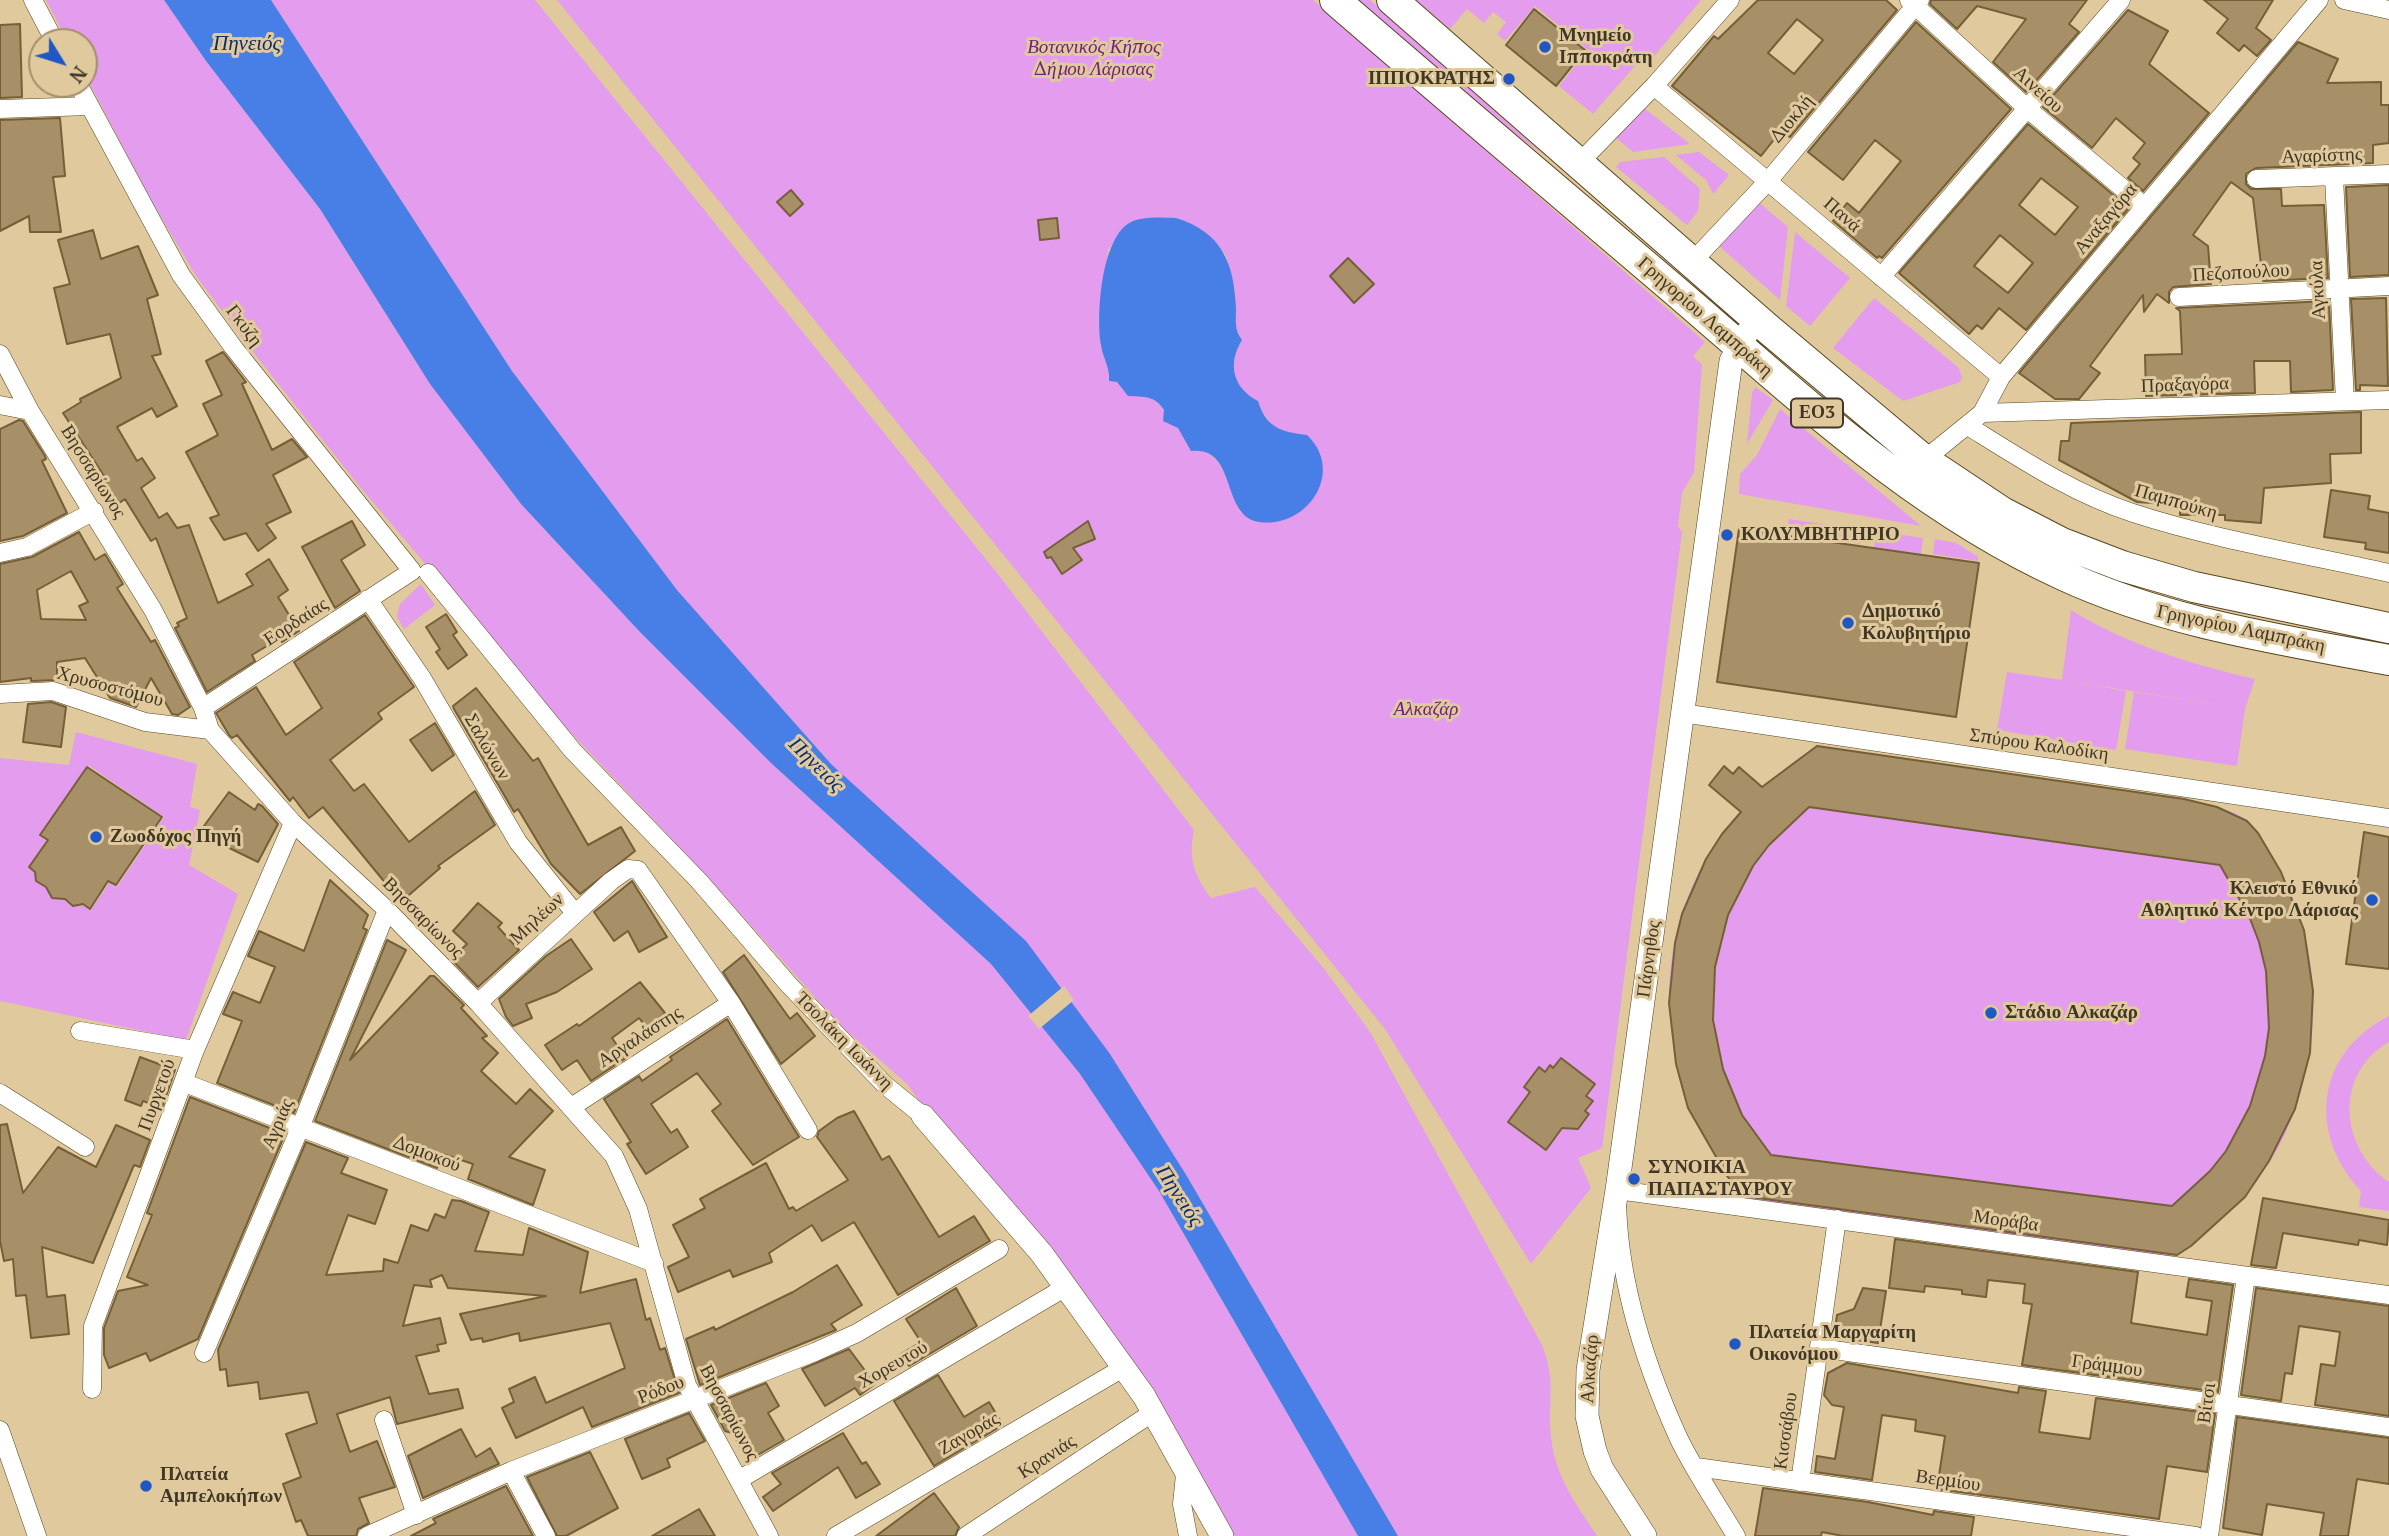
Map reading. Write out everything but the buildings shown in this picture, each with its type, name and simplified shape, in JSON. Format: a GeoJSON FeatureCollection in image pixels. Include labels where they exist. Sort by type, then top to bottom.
{"type":"FeatureCollection","features":[{"type":"Feature","properties":{"kind":"main road","name":"Γρηγορίου Λαμπράκη"},"geometry":{"type":"LineString","coordinates":[[1335,0],[1671,287],[1734,353],[1906,484],[1975,529],[2048,568],[2103,592],[2179,619],[2389,660]]}},
{"type":"Feature","properties":{"kind":"main road","name":"Γρηγορίου Λαμπράκη"},"geometry":{"type":"LineString","coordinates":[[1392,0],[1758,320],[1924,460],[2002,512],[2062,543],[2122,566],[2193,587],[2389,628]]}},
{"type":"Feature","properties":{"kind":"main road"},"geometry":{"type":"LineString","coordinates":[[1671,287],[1693,261]]}},
{"type":"Feature","properties":{"kind":"street"},"geometry":{"type":"LineString","coordinates":[[33,0],[48,28]]}},
{"type":"Feature","properties":{"kind":"street"},"geometry":{"type":"LineString","coordinates":[[1580,162],[1654,86],[1730,0]]}},
{"type":"Feature","properties":{"kind":"street"},"geometry":{"type":"LineString","coordinates":[[1881,277],[2029,110],[2121,0]]}},
{"type":"Feature","properties":{"kind":"street","name":"Αναξαγόρα"},"geometry":{"type":"LineString","coordinates":[[1924,460],[1982,413],[2001,377],[2319,0]]}},
{"type":"Feature","properties":{"kind":"street"},"geometry":{"type":"LineString","coordinates":[[2344,0],[2389,10]]}},
{"type":"Feature","properties":{"kind":"street","name":"Αινείου"},"geometry":{"type":"LineString","coordinates":[[1915,2],[2029,110],[2144,206]]}},
{"type":"Feature","properties":{"kind":"street","name":"Διοκλή"},"geometry":{"type":"LineString","coordinates":[[1693,261],[1769,180],[1915,2]]}},
{"type":"Feature","properties":{"kind":"street","name":"Πανά"},"geometry":{"type":"LineString","coordinates":[[1654,86],[2001,377]]}},
{"type":"Feature","properties":{"kind":"street","name":"Γκύζη"},"geometry":{"type":"LineString","coordinates":[[86,98],[181,275],[242,358],[420,572]]}},
{"type":"Feature","properties":{"kind":"street"},"geometry":{"type":"LineString","coordinates":[[0,109],[90,106]]}},
{"type":"Feature","properties":{"kind":"street","name":"Αγαρίστης"},"geometry":{"type":"LineString","coordinates":[[2256,179],[2389,174]]}},
{"type":"Feature","properties":{"kind":"street","name":"Αγκύλα"},"geometry":{"type":"LineString","coordinates":[[2334,177],[2345,401]]}},
{"type":"Feature","properties":{"kind":"street","name":"Πεζοπούλου"},"geometry":{"type":"LineString","coordinates":[[2179,296],[2389,286]]}},
{"type":"Feature","properties":{"kind":"street"},"geometry":{"type":"LineString","coordinates":[[1734,353],[1758,320]]}},
{"type":"Feature","properties":{"kind":"street","name":"Πάρνηθος"},"geometry":{"type":"LineString","coordinates":[[1734,353],[1617,1190],[1621,1262],[1632,1303],[1680,1440],[1736,1536]]}},
{"type":"Feature","properties":{"kind":"street","name":"Βησσαρίωνος"},"geometry":{"type":"LineString","coordinates":[[0,354],[30,411],[153,610],[203,708],[210,730],[293,823],[387,910],[478,1003],[573,1106],[614,1156],[623,1173],[654,1263],[680,1365],[694,1400],[740,1479],[769,1536]]}},
{"type":"Feature","properties":{"kind":"street","name":"Πραξαγόρα"},"geometry":{"type":"LineString","coordinates":[[1982,413],[2389,400]]}},
{"type":"Feature","properties":{"kind":"street"},"geometry":{"type":"LineString","coordinates":[[0,405],[30,411]]}},
{"type":"Feature","properties":{"kind":"street","name":"Παμπούκη"},"geometry":{"type":"LineString","coordinates":[[1968,426],[2049,477],[2132,513],[2204,532],[2389,573]]}},
{"type":"Feature","properties":{"kind":"street"},"geometry":{"type":"LineString","coordinates":[[0,553],[26,547],[94,511]]}},
{"type":"Feature","properties":{"kind":"street","name":"Εορδαίας"},"geometry":{"type":"LineString","coordinates":[[203,708],[368,599],[420,572]]}},
{"type":"Feature","properties":{"kind":"street","name":"Τσολάκη Ιωάννη"},"geometry":{"type":"LineString","coordinates":[[420,572],[573,751],[699,881],[789,985],[885,1085],[923,1116],[1042,1254],[1144,1396],[1185,1475],[1222,1536]]}},
{"type":"Feature","properties":{"kind":"street","name":"Σαλώνων"},"geometry":{"type":"LineString","coordinates":[[368,599],[422,678],[518,842],[574,912]]}},
{"type":"Feature","properties":{"kind":"street","name":"Χρυσοστόμου"},"geometry":{"type":"LineString","coordinates":[[0,694],[53,691],[145,722],[210,730]]}},
{"type":"Feature","properties":{"kind":"street","name":"Σπύρου Καλοδίκη"},"geometry":{"type":"LineString","coordinates":[[1682,713],[2389,818]]}},
{"type":"Feature","properties":{"kind":"street","name":"Πυργετού"},"geometry":{"type":"LineString","coordinates":[[92,1389],[93,1326],[195,1050],[293,823]]}},
{"type":"Feature","properties":{"kind":"street","name":"Μηλέων"},"geometry":{"type":"LineString","coordinates":[[478,1003],[574,912],[628,869],[638,870],[645,877],[731,1003]]}},
{"type":"Feature","properties":{"kind":"street","name":"Αγριάς"},"geometry":{"type":"LineString","coordinates":[[204,1353],[300,1128],[387,910]]}},
{"type":"Feature","properties":{"kind":"street"},"geometry":{"type":"LineString","coordinates":[[731,1003],[808,1130]]}},
{"type":"Feature","properties":{"kind":"street","name":"Αργαλάστης"},"geometry":{"type":"LineString","coordinates":[[573,1106],[731,1003]]}},
{"type":"Feature","properties":{"kind":"street"},"geometry":{"type":"LineString","coordinates":[[80,1031],[195,1050]]}},
{"type":"Feature","properties":{"kind":"street","name":"Δομοκού"},"geometry":{"type":"LineString","coordinates":[[185,1083],[654,1263]]}},
{"type":"Feature","properties":{"kind":"street"},"geometry":{"type":"LineString","coordinates":[[0,1093],[85,1147]]}},
{"type":"Feature","properties":{"kind":"street","name":"Μοράβα"},"geometry":{"type":"LineString","coordinates":[[1617,1190],[2389,1295]]}},
{"type":"Feature","properties":{"kind":"street","name":"Αλκαζάρ"},"geometry":{"type":"LineString","coordinates":[[1617,1190],[1593,1329],[1587,1416],[1602,1469],[1645,1536]]}},
{"type":"Feature","properties":{"kind":"street","name":"Κισσάβου"},"geometry":{"type":"LineString","coordinates":[[1800,1482],[1837,1219]]}},
{"type":"Feature","properties":{"kind":"street","name":"Ρόδου"},"geometry":{"type":"LineString","coordinates":[[367,1536],[409,1524],[511,1471],[694,1400],[858,1332],[999,1249]]}},
{"type":"Feature","properties":{"kind":"street","name":"Βίτσι"},"geometry":{"type":"LineString","coordinates":[[2209,1536],[2246,1276]]}},
{"type":"Feature","properties":{"kind":"street","name":"Χορευτού"},"geometry":{"type":"LineString","coordinates":[[740,1479],[1066,1287]]}},
{"type":"Feature","properties":{"kind":"street","name":"Γράμμου"},"geometry":{"type":"LineString","coordinates":[[1819,1348],[2389,1427]]}},
{"type":"Feature","properties":{"kind":"street","name":"Ζαγοράς"},"geometry":{"type":"LineString","coordinates":[[836,1536],[1123,1368]]}},
{"type":"Feature","properties":{"kind":"street","name":"Κρανιάς"},"geometry":{"type":"LineString","coordinates":[[966,1536],[1152,1413]]}},
{"type":"Feature","properties":{"kind":"street"},"geometry":{"type":"LineString","coordinates":[[384,1420],[409,1524]]}},
{"type":"Feature","properties":{"kind":"street"},"geometry":{"type":"LineString","coordinates":[[0,1430],[37,1536]]}},
{"type":"Feature","properties":{"kind":"street","name":"Βερμίου"},"geometry":{"type":"LineString","coordinates":[[1696,1467],[2196,1536]]}},
{"type":"Feature","properties":{"kind":"street"},"geometry":{"type":"LineString","coordinates":[[511,1471],[546,1536]]}},
{"type":"Feature","properties":{"kind":"street"},"geometry":{"type":"LineString","coordinates":[[1185,1475],[1182,1504],[1186,1535]]}},
{"type":"Feature","properties":{"kind":"green space"},"geometry":{"type":"Polygon","coordinates":[[[46,0],[164,0],[206,61],[320,209],[430,384],[521,504],[639,631],[771,763],[991,964],[1080,1074],[1159,1191],[1358,1536],[1231,1536],[907,1084],[839,1024],[706,875],[552,713],[360,487],[249,347],[196,276],[151,200],[97,98],[98,28],[61,28],[46,0]]]}},
{"type":"Feature","properties":{"kind":"green space"},"geometry":{"type":"Polygon","coordinates":[[[271,0],[535,0],[997,573],[1194,830],[1194,866],[1200,882],[1211,898],[1255,887],[1325,970],[1370,1032],[1542,1345],[1549,1371],[1553,1451],[1568,1489],[1597,1536],[1398,1536],[1185,1173],[1110,1054],[831,764],[677,590],[512,371],[271,0]]]}},
{"type":"Feature","properties":{"kind":"green space","name":"Αλκαζάρ"},"geometry":{"type":"Polygon","coordinates":[[[557,0],[1313,0],[1705,342],[1693,356],[1702,365],[1694,472],[1682,493],[1678,526],[1682,532],[1602,1148],[1578,1158],[1591,1188],[1531,1264],[1385,1029],[557,0]],[[1144,218],[1130,222],[1108,250],[1100,343],[1108,362],[1109,381],[1117,382],[1129,393],[1154,400],[1164,411],[1164,421],[1178,428],[1191,450],[1203,451],[1219,463],[1241,513],[1322,471],[1311,439],[1275,428],[1261,411],[1258,401],[1247,395],[1236,380],[1233,370],[1236,349],[1235,291],[1226,255],[1206,233],[1176,218],[1144,218]]]}},
{"type":"Feature","properties":{"kind":"green space"},"geometry":{"type":"Polygon","coordinates":[[[1355,0],[1370,0],[1544,155],[1477,106],[1355,0]]]}},
{"type":"Feature","properties":{"kind":"green space"},"geometry":{"type":"Polygon","coordinates":[[[1416,0],[1701,0],[1651,60],[1640,60],[1593,114],[1559,86],[1588,50],[1535,6],[1505,41],[1497,34],[1506,22],[1493,12],[1484,23],[1467,9],[1450,29],[1416,0]]]}},
{"type":"Feature","properties":{"kind":"green space"},"geometry":{"type":"Polygon","coordinates":[[[1639,104],[1690,144],[1633,152],[1613,135],[1639,104]]]}},
{"type":"Feature","properties":{"kind":"green space"},"geometry":{"type":"Polygon","coordinates":[[[1699,152],[1729,175],[1713,194],[1706,180],[1676,155],[1699,152]]]}},
{"type":"Feature","properties":{"kind":"green space"},"geometry":{"type":"Polygon","coordinates":[[[1664,157],[1700,189],[1698,211],[1687,225],[1616,167],[1620,162],[1664,157]]]}},
{"type":"Feature","properties":{"kind":"green space"},"geometry":{"type":"Polygon","coordinates":[[[1757,201],[1788,227],[1780,300],[1719,246],[1757,201]]]}},
{"type":"Feature","properties":{"kind":"green space"},"geometry":{"type":"Polygon","coordinates":[[[1795,232],[1850,278],[1810,326],[1786,306],[1795,232]]]}},
{"type":"Feature","properties":{"kind":"green space"},"geometry":{"type":"Polygon","coordinates":[[[1874,298],[1959,368],[1962,378],[1960,382],[1903,401],[1833,348],[1874,298]]]}},
{"type":"Feature","properties":{"kind":"green space"},"geometry":{"type":"Polygon","coordinates":[[[1755,387],[1773,400],[1747,444],[1752,393],[1755,387]]]}},
{"type":"Feature","properties":{"kind":"green space"},"geometry":{"type":"Polygon","coordinates":[[[1780,409],[1921,526],[1739,494],[1740,474],[1757,455],[1780,409]]]}},
{"type":"Feature","properties":{"kind":"green space"},"geometry":{"type":"Polygon","coordinates":[[[1789,519],[1862,530],[1860,544],[1787,533],[1789,519]]]}},
{"type":"Feature","properties":{"kind":"green space"},"geometry":{"type":"Polygon","coordinates":[[[1876,531],[1923,538],[1921,554],[1874,547],[1876,531]]]}},
{"type":"Feature","properties":{"kind":"green space"},"geometry":{"type":"Polygon","coordinates":[[[1935,539],[1956,543],[1978,557],[1978,561],[1933,554],[1935,539]]]}},
{"type":"Feature","properties":{"kind":"green space"},"geometry":{"type":"Polygon","coordinates":[[[421,584],[435,605],[404,629],[397,616],[400,604],[421,584]]]}},
{"type":"Feature","properties":{"kind":"green space"},"geometry":{"type":"Polygon","coordinates":[[[2071,610],[2160,652],[2255,679],[2245,709],[2237,766],[2125,749],[2134,692],[2234,707],[2068,681],[2126,691],[2116,750],[1997,730],[2007,672],[2062,680],[2071,610]]]}},
{"type":"Feature","properties":{"kind":"green space"},"geometry":{"type":"Polygon","coordinates":[[[76,732],[197,764],[190,807],[200,810],[189,865],[238,894],[186,1040],[0,1001],[0,758],[69,765],[76,732]],[[88,765],[40,834],[47,839],[28,868],[35,873],[36,881],[46,886],[52,899],[66,899],[71,906],[82,905],[91,910],[109,883],[117,887],[164,817],[88,765]]]}},
{"type":"Feature","properties":{"kind":"green space","name":"Στάδιο Αλκαζάρ"},"geometry":{"type":"Polygon","coordinates":[[[1817,746],[2183,799],[2235,813],[2256,831],[2291,894],[2303,927],[2313,996],[2307,1067],[2285,1134],[2262,1173],[2219,1221],[2184,1249],[2166,1261],[1750,1203],[1709,1144],[1683,1083],[1670,1020],[1672,958],[1687,898],[1717,841],[1760,790],[1817,746]]]}},
{"type":"Feature","properties":{"kind":"green space"},"geometry":{"type":"Polygon","coordinates":[[[2389,1016],[2389,1042],[2371,1056],[2358,1073],[2351,1092],[2350,1112],[2360,1151],[2373,1168],[2389,1182],[2389,1211],[2359,1207],[2361,1191],[2344,1168],[2332,1144],[2327,1120],[2327,1096],[2334,1072],[2346,1051],[2365,1032],[2389,1016]]]}},
{"type":"Feature","properties":{"kind":"water","name":"Πηνειός"},"geometry":{"type":"Polygon","coordinates":[[[164,0],[271,0],[512,371],[677,590],[831,764],[1026,941],[1110,1054],[1185,1173],[1398,1536],[1358,1536],[1159,1191],[1080,1074],[991,964],[771,763],[639,631],[521,504],[430,384],[320,209],[206,61],[164,0]]]}},
{"type":"Feature","properties":{"kind":"water"},"geometry":{"type":"Polygon","coordinates":[[[1176,218],[1192,224],[1215,241],[1228,263],[1235,292],[1237,329],[1242,340],[1237,349],[1234,366],[1238,382],[1258,401],[1270,423],[1283,430],[1307,435],[1318,450],[1323,465],[1322,481],[1316,495],[1306,507],[1292,517],[1276,522],[1259,522],[1247,517],[1239,508],[1216,459],[1206,452],[1191,451],[1178,428],[1163,421],[1164,410],[1157,402],[1128,396],[1117,382],[1109,381],[1101,345],[1099,315],[1107,258],[1122,229],[1133,221],[1176,218]]]}},
{"type":"Feature","properties":{"kind":"pier"},"geometry":{"type":"Polygon","coordinates":[[[1064,986],[1074,1000],[1039,1029],[1028,1016],[1064,986]]]}},
{"type":"Feature","properties":{"kind":"place","name":"Μνημείο Ιπποκράτη"},"geometry":{"type":"Point","coordinates":[1545,47]}},
{"type":"Feature","properties":{"kind":"place","name":"ΙΠΠΟΚΡΑΤΗΣ"},"geometry":{"type":"Point","coordinates":[1509,79]}},
{"type":"Feature","properties":{"kind":"place","name":"ΚΟΛΥΜΒΗΤΗΡΙΟ"},"geometry":{"type":"Point","coordinates":[1727,535]}},
{"type":"Feature","properties":{"kind":"place","name":"Δημοτικό Κολυβητήριο"},"geometry":{"type":"Point","coordinates":[1848,623]}},
{"type":"Feature","properties":{"kind":"place","name":"Ζωοδόχος Πηγή"},"geometry":{"type":"Point","coordinates":[96,837]}},
{"type":"Feature","properties":{"kind":"place","name":"Κλειστό Εθνικό Αθλητικό Κέντρο Λάρισας"},"geometry":{"type":"Point","coordinates":[2372,900]}},
{"type":"Feature","properties":{"kind":"place","name":"Στάδιο Αλκαζάρ"},"geometry":{"type":"Point","coordinates":[1991,1013]}},
{"type":"Feature","properties":{"kind":"place","name":"ΣΥΝΟΙΚΙΑ ΠΑΠΑΣΤΑΥΡΟΥ"},"geometry":{"type":"Point","coordinates":[1634,1179]}},
{"type":"Feature","properties":{"kind":"place","name":"Πλατεία Μαργαρίτη Οικονόμου"},"geometry":{"type":"Point","coordinates":[1735,1344]}},
{"type":"Feature","properties":{"kind":"place","name":"Πλατεία Αμπελοκήπων"},"geometry":{"type":"Point","coordinates":[146,1486]}},
{"type":"Feature","properties":{"kind":"park label","name":"Βοτανικός Κήπος Δήμου Λάρισας"},"geometry":{"type":"Point","coordinates":[1094,59]}}]}
